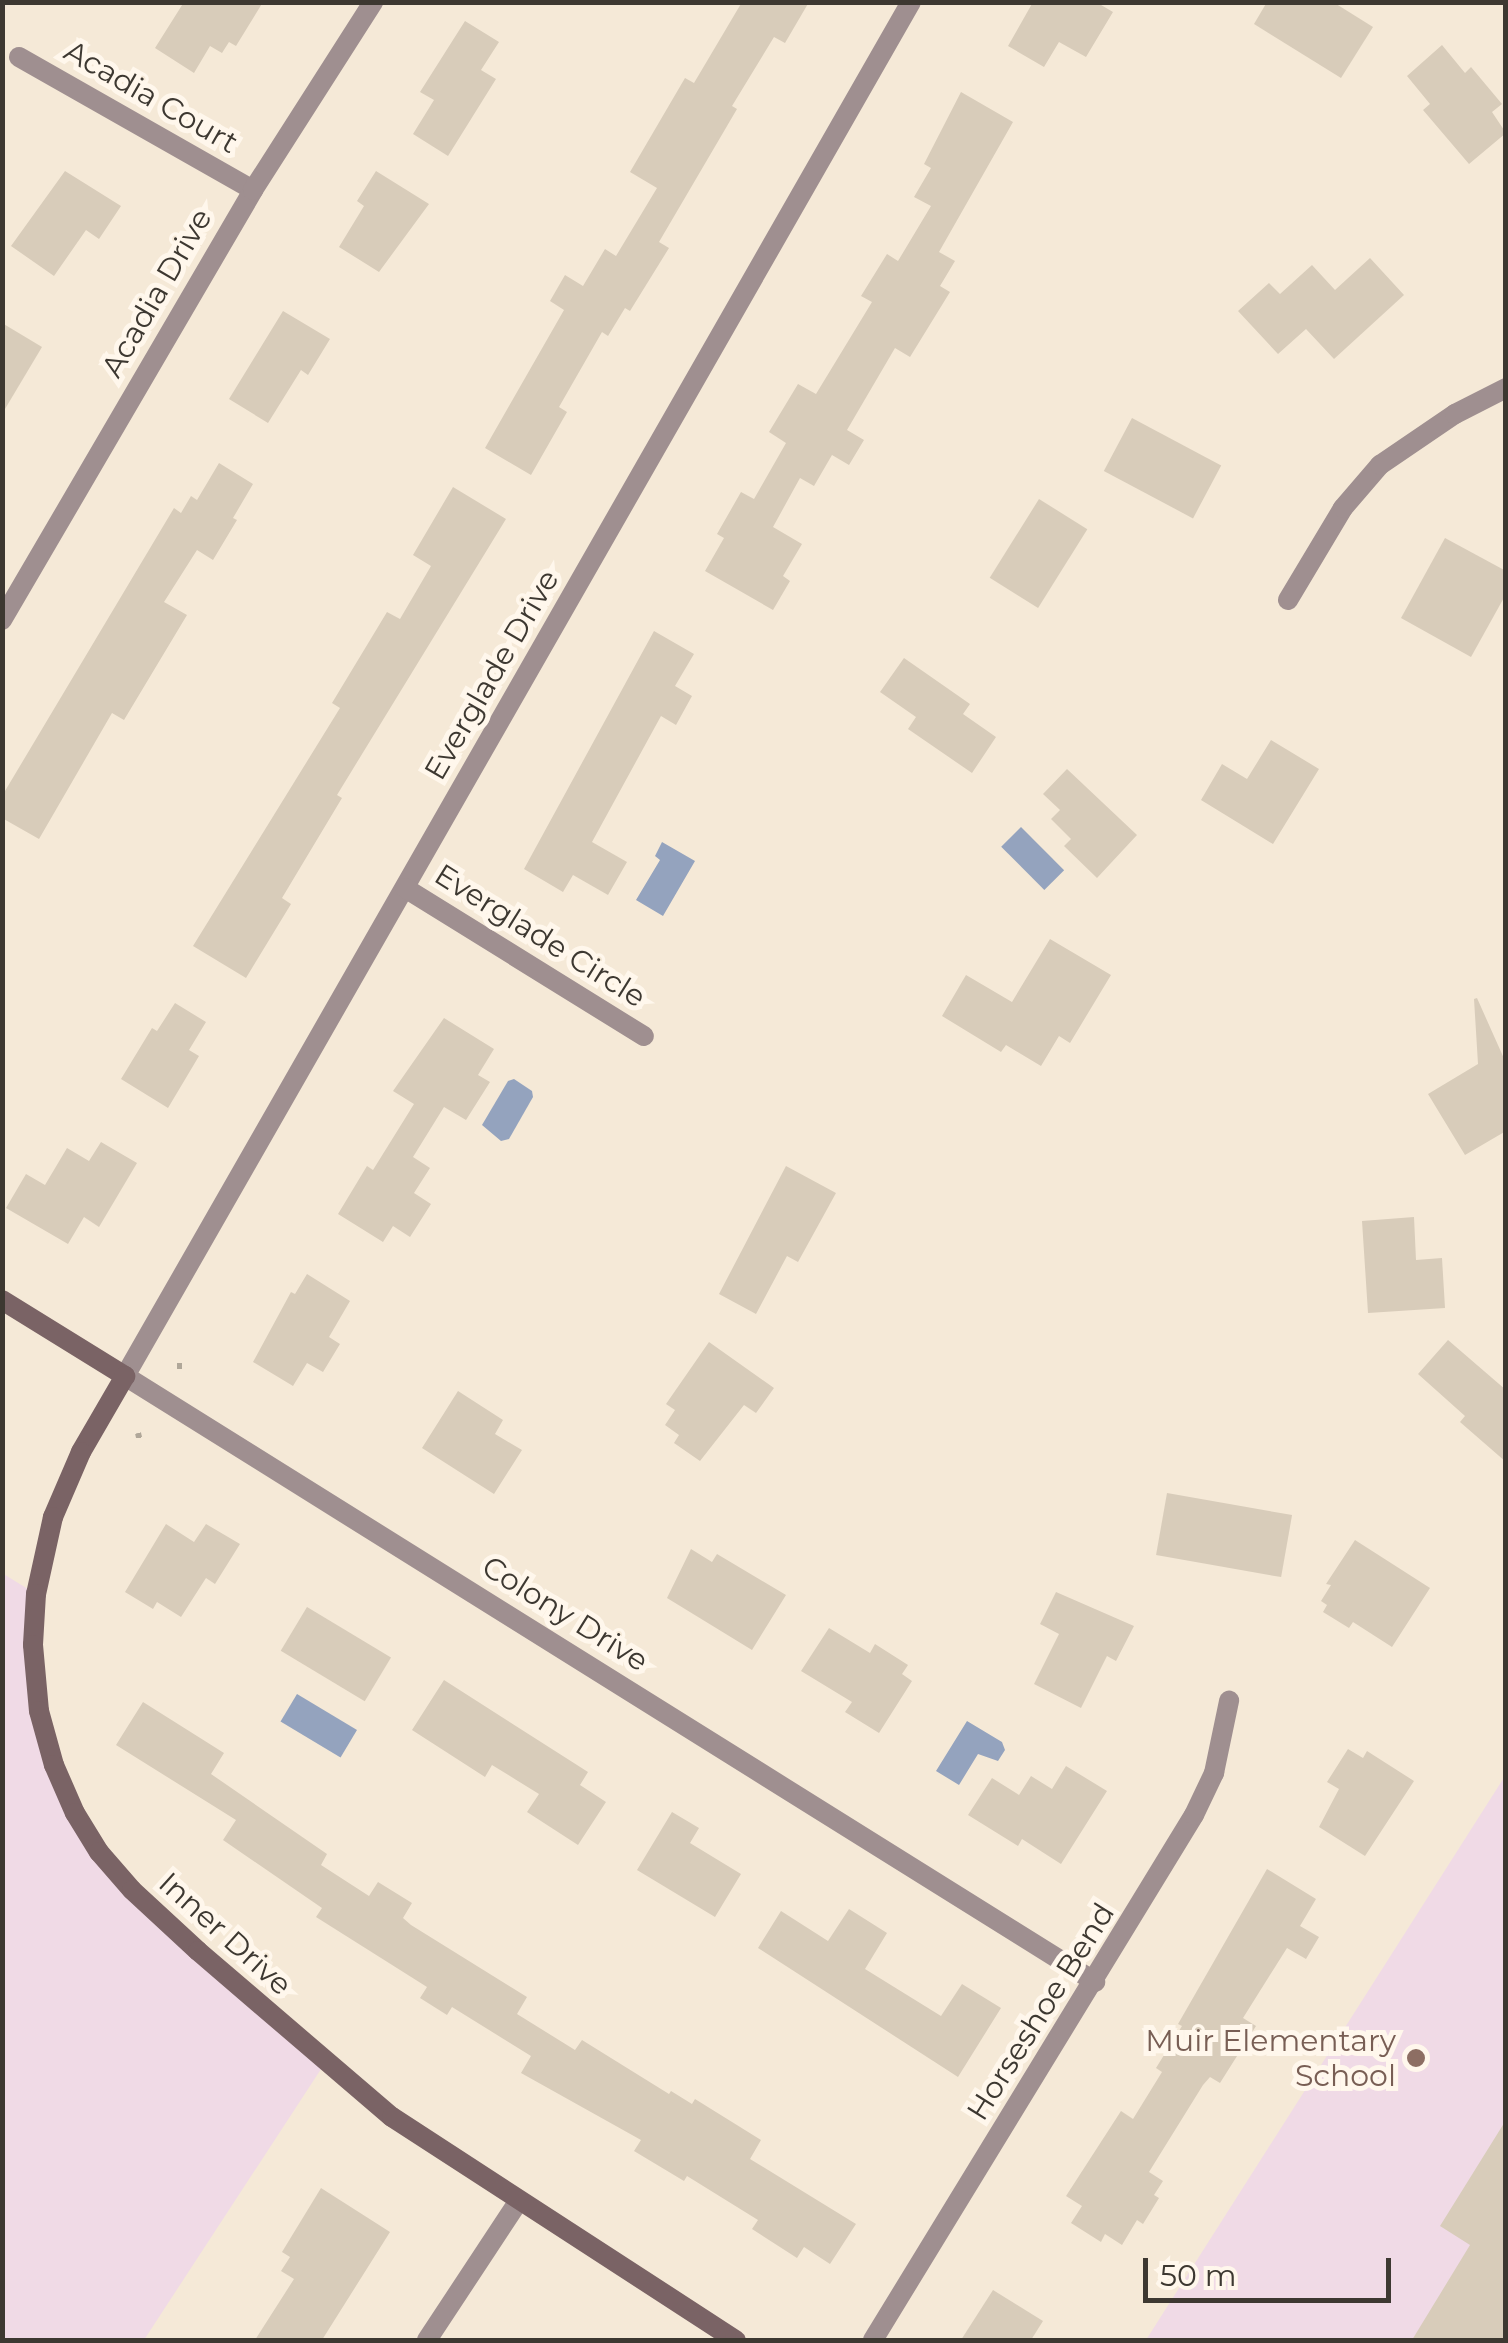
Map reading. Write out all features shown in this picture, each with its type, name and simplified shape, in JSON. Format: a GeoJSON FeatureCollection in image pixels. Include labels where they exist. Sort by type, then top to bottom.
{"type":"FeatureCollection","features":[{"type":"Feature","properties":{"kind":"street","name":"Acadia Drive"},"geometry":{"type":"LineString","coordinates":[[2,620],[253,190],[373,2]]}},
{"type":"Feature","properties":{"kind":"street","name":"Everglade Drive"},"geometry":{"type":"LineString","coordinates":[[124,1376],[911,2]]}},
{"type":"Feature","properties":{"kind":"street","name":"Acadia Court"},"geometry":{"type":"LineString","coordinates":[[20,57],[253,190]]}},
{"type":"Feature","properties":{"kind":"street"},"geometry":{"type":"LineString","coordinates":[[1288,600],[1344,508],[1380,464],[1455,414],[1506,388]]}},
{"type":"Feature","properties":{"kind":"street","name":"Everglade Circle"},"geometry":{"type":"LineString","coordinates":[[405,888],[644,1036]]}},
{"type":"Feature","properties":{"kind":"street","name":"Colony Drive"},"geometry":{"type":"LineString","coordinates":[[2,1300],[1094,1982]]}},
{"type":"Feature","properties":{"kind":"street","name":"Inner Drive"},"geometry":{"type":"LineString","coordinates":[[124,1376],[81,1452],[54,1517],[36,1594],[33,1645],[39,1710],[75,1813],[99,1852],[132,1890],[392,2118],[736,2340]]}},
{"type":"Feature","properties":{"kind":"street","name":"Horseshoe Bend"},"geometry":{"type":"LineString","coordinates":[[873,2340],[1094,1982],[1208,1787],[1224,1738],[1229,1702]]}},
{"type":"Feature","properties":{"kind":"street"},"geometry":{"type":"LineString","coordinates":[[428,2340],[518,2202]]}},
{"type":"Feature","properties":{"kind":"path"},"geometry":{"type":"LineString","coordinates":[[138,1433],[140,1442]]}},
{"type":"Feature","properties":{"kind":"shaded area"},"geometry":{"type":"Polygon","coordinates":[[[2,1573],[36,1594],[39,1711],[99,1852],[325,2063],[144,2340],[3,2340],[2,1573]]]}},
{"type":"Feature","properties":{"kind":"shaded area","name":"Muir Elementary School"},"geometry":{"type":"Polygon","coordinates":[[[1505,1776],[1505,2340],[1146,2340],[1505,1776]]]}},
{"type":"Feature","properties":{"kind":"water"},"geometry":{"type":"Polygon","coordinates":[[[1021,827],[1064,870],[1044,890],[1001,847],[1021,827]]]}},
{"type":"Feature","properties":{"kind":"water"},"geometry":{"type":"Polygon","coordinates":[[[662,842],[695,861],[663,916],[636,900],[660,860],[655,856],[662,842]]]}},
{"type":"Feature","properties":{"kind":"water"},"geometry":{"type":"Polygon","coordinates":[[[514,1079],[532,1091],[533,1097],[509,1139],[501,1141],[482,1125],[508,1081],[514,1079]]]}},
{"type":"Feature","properties":{"kind":"water"},"geometry":{"type":"Polygon","coordinates":[[[297,1694],[357,1730],[341,1757],[281,1721],[297,1694]]]}},
{"type":"Feature","properties":{"kind":"water"},"geometry":{"type":"Polygon","coordinates":[[[967,1721],[1002,1742],[1005,1750],[998,1761],[978,1754],[959,1785],[936,1771],[967,1721]]]}},
{"type":"Feature","properties":{"kind":"building"},"geometry":{"type":"Polygon","coordinates":[[[184,2],[263,2],[236,46],[229,42],[222,53],[210,46],[194,73],[155,48],[184,2]]]}},
{"type":"Feature","properties":{"kind":"building"},"geometry":{"type":"Polygon","coordinates":[[[742,2],[809,2],[785,43],[774,37],[732,106],[737,109],[659,242],[669,248],[630,311],[625,308],[608,336],[602,332],[559,407],[567,412],[531,475],[485,448],[564,310],[550,301],[565,275],[583,286],[605,249],[616,256],[657,188],[630,172],[685,78],[694,83],[742,2]]]}},
{"type":"Feature","properties":{"kind":"building"},"geometry":{"type":"Polygon","coordinates":[[[1033,2],[1096,2],[1113,12],[1086,57],[1059,42],[1044,67],[1008,46],[1033,2]]]}},
{"type":"Feature","properties":{"kind":"building"},"geometry":{"type":"Polygon","coordinates":[[[1267,2],[1333,2],[1373,27],[1341,78],[1254,24],[1267,2]]]}},
{"type":"Feature","properties":{"kind":"building"},"geometry":{"type":"Polygon","coordinates":[[[465,21],[499,42],[481,70],[496,79],[448,156],[413,134],[434,100],[420,92],[465,21]]]}},
{"type":"Feature","properties":{"kind":"building"},"geometry":{"type":"Polygon","coordinates":[[[1442,45],[1465,73],[1471,67],[1502,104],[1492,112],[1506,133],[1469,164],[1423,110],[1430,104],[1407,76],[1442,45]]]}},
{"type":"Feature","properties":{"kind":"building"},"geometry":{"type":"Polygon","coordinates":[[[961,92],[1013,122],[939,252],[955,261],[940,286],[950,292],[910,357],[895,348],[847,430],[864,440],[849,465],[832,455],[814,486],[800,478],[773,527],[802,544],[783,576],[790,581],[773,610],[705,571],[724,538],[717,534],[741,492],[754,499],[786,443],[769,432],[798,384],[816,394],[872,302],[861,296],[887,254],[898,261],[931,206],[914,197],[931,168],[924,164],[961,92]]]}},
{"type":"Feature","properties":{"kind":"building"},"geometry":{"type":"Polygon","coordinates":[[[65,171],[121,206],[99,239],[86,230],[54,276],[11,246],[65,171]]]}},
{"type":"Feature","properties":{"kind":"building"},"geometry":{"type":"Polygon","coordinates":[[[376,171],[429,204],[379,272],[339,247],[364,206],[357,201],[376,171]]]}},
{"type":"Feature","properties":{"kind":"building"},"geometry":{"type":"Polygon","coordinates":[[[1370,258],[1404,295],[1334,359],[1306,329],[1278,354],[1238,311],[1269,283],[1280,294],[1312,265],[1335,290],[1370,258]]]}},
{"type":"Feature","properties":{"kind":"building"},"geometry":{"type":"Polygon","coordinates":[[[283,311],[330,339],[308,375],[301,370],[268,423],[229,399],[283,311]]]}},
{"type":"Feature","properties":{"kind":"building"},"geometry":{"type":"Polygon","coordinates":[[[2,323],[42,347],[2,414],[2,323]]]}},
{"type":"Feature","properties":{"kind":"building"},"geometry":{"type":"Polygon","coordinates":[[[1132,418],[1221,465],[1193,518],[1104,471],[1132,418]]]}},
{"type":"Feature","properties":{"kind":"building"},"geometry":{"type":"Polygon","coordinates":[[[219,463],[253,484],[233,518],[237,520],[213,560],[197,550],[164,602],[187,615],[124,720],[112,713],[39,839],[2,818],[2,796],[174,508],[181,513],[191,496],[197,500],[219,463]]]}},
{"type":"Feature","properties":{"kind":"building"},"geometry":{"type":"Polygon","coordinates":[[[453,487],[506,519],[337,795],[342,798],[282,898],[291,904],[246,978],[193,946],[340,708],[332,703],[387,612],[400,619],[431,566],[413,555],[453,487]]]}},
{"type":"Feature","properties":{"kind":"building"},"geometry":{"type":"Polygon","coordinates":[[[1039,499],[1087,529],[1038,608],[990,578],[1039,499]]]}},
{"type":"Feature","properties":{"kind":"building"},"geometry":{"type":"Polygon","coordinates":[[[1445,538],[1506,571],[1506,594],[1471,657],[1401,618],[1445,538]]]}},
{"type":"Feature","properties":{"kind":"building"},"geometry":{"type":"Polygon","coordinates":[[[654,631],[694,654],[675,686],[692,696],[676,725],[661,716],[592,842],[627,862],[608,895],[573,875],[563,892],[524,869],[654,631]]]}},
{"type":"Feature","properties":{"kind":"building"},"geometry":{"type":"Polygon","coordinates":[[[904,658],[970,704],[963,714],[996,737],[972,773],[908,729],[916,717],[880,692],[904,658]]]}},
{"type":"Feature","properties":{"kind":"building"},"geometry":{"type":"Polygon","coordinates":[[[1271,740],[1319,769],[1273,844],[1201,800],[1222,764],[1247,779],[1271,740]]]}},
{"type":"Feature","properties":{"kind":"building"},"geometry":{"type":"Polygon","coordinates":[[[1067,769],[1137,835],[1097,878],[1064,846],[1071,839],[1051,819],[1060,810],[1043,794],[1067,769]]]}},
{"type":"Feature","properties":{"kind":"building"},"geometry":{"type":"Polygon","coordinates":[[[1050,939],[1111,975],[1070,1043],[1059,1036],[1041,1066],[1006,1045],[1001,1052],[942,1016],[966,975],[1012,1002],[1050,939]]]}},
{"type":"Feature","properties":{"kind":"building"},"geometry":{"type":"Polygon","coordinates":[[[1477,998],[1506,1063],[1506,1131],[1465,1155],[1428,1094],[1478,1064],[1474,999],[1477,998]]]}},
{"type":"Feature","properties":{"kind":"building"},"geometry":{"type":"Polygon","coordinates":[[[175,1003],[206,1022],[189,1050],[199,1056],[168,1108],[121,1079],[152,1028],[157,1031],[175,1003]]]}},
{"type":"Feature","properties":{"kind":"building"},"geometry":{"type":"Polygon","coordinates":[[[444,1018],[494,1049],[478,1075],[490,1082],[466,1120],[444,1107],[413,1157],[430,1168],[414,1193],[431,1204],[410,1237],[393,1226],[383,1242],[338,1214],[367,1166],[373,1170],[414,1104],[393,1091],[444,1018]]]}},
{"type":"Feature","properties":{"kind":"building"},"geometry":{"type":"Polygon","coordinates":[[[101,1142],[137,1163],[99,1227],[84,1217],[68,1244],[6,1208],[26,1174],[45,1185],[67,1148],[89,1161],[101,1142]]]}},
{"type":"Feature","properties":{"kind":"building"},"geometry":{"type":"Polygon","coordinates":[[[786,1166],[836,1193],[798,1262],[787,1256],[756,1314],[719,1294],[786,1166]]]}},
{"type":"Feature","properties":{"kind":"building"},"geometry":{"type":"Polygon","coordinates":[[[1414,1217],[1416,1260],[1442,1258],[1445,1308],[1368,1313],[1362,1221],[1414,1217]]]}},
{"type":"Feature","properties":{"kind":"building"},"geometry":{"type":"Polygon","coordinates":[[[307,1274],[350,1301],[329,1337],[340,1344],[323,1372],[307,1363],[293,1386],[253,1362],[291,1292],[295,1294],[307,1274]]]}},
{"type":"Feature","properties":{"kind":"building"},"geometry":{"type":"Polygon","coordinates":[[[1448,1340],[1506,1390],[1506,1462],[1460,1422],[1465,1416],[1418,1374],[1448,1340]]]}},
{"type":"Feature","properties":{"kind":"building"},"geometry":{"type":"Polygon","coordinates":[[[709,1342],[774,1388],[756,1413],[744,1405],[700,1461],[674,1443],[679,1435],[665,1425],[675,1410],[666,1404],[709,1342]]]}},
{"type":"Feature","properties":{"kind":"building"},"geometry":{"type":"Polygon","coordinates":[[[458,1391],[503,1420],[495,1434],[522,1450],[494,1494],[422,1448],[458,1391]]]}},
{"type":"Feature","properties":{"kind":"building"},"geometry":{"type":"Polygon","coordinates":[[[1167,1493],[1292,1515],[1281,1577],[1156,1555],[1167,1493]]]}},
{"type":"Feature","properties":{"kind":"building"},"geometry":{"type":"Polygon","coordinates":[[[166,1524],[194,1542],[206,1524],[240,1544],[215,1584],[206,1578],[181,1617],[157,1602],[153,1609],[125,1592],[166,1524]]]}},
{"type":"Feature","properties":{"kind":"building"},"geometry":{"type":"Polygon","coordinates":[[[1355,1540],[1430,1588],[1392,1647],[1353,1622],[1349,1628],[1323,1612],[1327,1605],[1321,1601],[1331,1585],[1326,1584],[1355,1540]]]}},
{"type":"Feature","properties":{"kind":"building"},"geometry":{"type":"Polygon","coordinates":[[[691,1549],[712,1562],[717,1554],[786,1595],[752,1650],[667,1598],[691,1549]]]}},
{"type":"Feature","properties":{"kind":"building"},"geometry":{"type":"Polygon","coordinates":[[[1056,1592],[1134,1626],[1116,1661],[1107,1656],[1081,1708],[1034,1684],[1059,1634],[1040,1624],[1056,1592]]]}},
{"type":"Feature","properties":{"kind":"building"},"geometry":{"type":"Polygon","coordinates":[[[307,1607],[391,1657],[365,1701],[281,1651],[307,1607]]]}},
{"type":"Feature","properties":{"kind":"building"},"geometry":{"type":"Polygon","coordinates":[[[829,1628],[870,1653],[875,1644],[908,1665],[902,1674],[912,1681],[879,1733],[845,1712],[852,1702],[801,1671],[829,1628]]]}},
{"type":"Feature","properties":{"kind":"building"},"geometry":{"type":"Polygon","coordinates":[[[444,1680],[588,1772],[580,1785],[606,1802],[578,1845],[527,1812],[539,1794],[492,1765],[485,1777],[412,1730],[444,1680]]]}},
{"type":"Feature","properties":{"kind":"building"},"geometry":{"type":"Polygon","coordinates":[[[143,1702],[224,1753],[211,1774],[327,1854],[321,1865],[369,1896],[378,1882],[412,1903],[403,1918],[411,1925],[527,1997],[517,2014],[575,2050],[582,2040],[669,2094],[671,2091],[692,2104],[695,2099],[761,2140],[750,2159],[856,2224],[830,2264],[804,2247],[797,2258],[752,2229],[758,2220],[687,2176],[684,2181],[634,2151],[641,2140],[521,2073],[531,2056],[452,2007],[447,2015],[420,1998],[427,1987],[316,1917],[322,1908],[223,1840],[236,1820],[116,1745],[143,1702]]]}},
{"type":"Feature","properties":{"kind":"building"},"geometry":{"type":"Polygon","coordinates":[[[1348,1749],[1363,1758],[1367,1751],[1414,1781],[1365,1856],[1319,1827],[1339,1789],[1327,1782],[1348,1749]]]}},
{"type":"Feature","properties":{"kind":"building"},"geometry":{"type":"Polygon","coordinates":[[[1066,1766],[1107,1791],[1061,1864],[1022,1839],[1018,1846],[968,1815],[992,1778],[1019,1795],[1031,1776],[1052,1789],[1066,1766]]]}},
{"type":"Feature","properties":{"kind":"building"},"geometry":{"type":"Polygon","coordinates":[[[672,1812],[699,1828],[690,1843],[741,1874],[715,1917],[637,1870],[672,1812]]]}},
{"type":"Feature","properties":{"kind":"building"},"geometry":{"type":"Polygon","coordinates":[[[1267,1869],[1316,1899],[1300,1926],[1319,1937],[1306,1959],[1287,1948],[1243,2018],[1256,2026],[1220,2083],[1210,2077],[1203,2085],[1149,2172],[1163,2181],[1154,2195],[1159,2198],[1143,2224],[1137,2220],[1122,2245],[1105,2234],[1101,2242],[1071,2223],[1082,2206],[1066,2196],[1121,2111],[1133,2119],[1162,2072],[1156,2068],[1182,2026],[1178,2024],[1267,1869]]]}},
{"type":"Feature","properties":{"kind":"building"},"geometry":{"type":"Polygon","coordinates":[[[849,1909],[887,1933],[865,1969],[941,2016],[962,1984],[1001,2008],[958,2077],[758,1948],[781,1911],[828,1941],[849,1909]]]}},
{"type":"Feature","properties":{"kind":"building"},"geometry":{"type":"Polygon","coordinates":[[[1506,2120],[1506,2340],[1412,2340],[1470,2245],[1440,2226],[1506,2120]]]}},
{"type":"Feature","properties":{"kind":"building"},"geometry":{"type":"Polygon","coordinates":[[[321,2188],[390,2232],[322,2340],[255,2340],[294,2279],[281,2271],[290,2257],[282,2252],[321,2188]]]}},
{"type":"Feature","properties":{"kind":"building"},"geometry":{"type":"Polygon","coordinates":[[[993,2290],[1043,2321],[1031,2340],[961,2340],[993,2290]]]}},
{"type":"Feature","properties":{"kind":"place","name":"Muir Elementary School"},"geometry":{"type":"Point","coordinates":[1416,2058]}}]}
